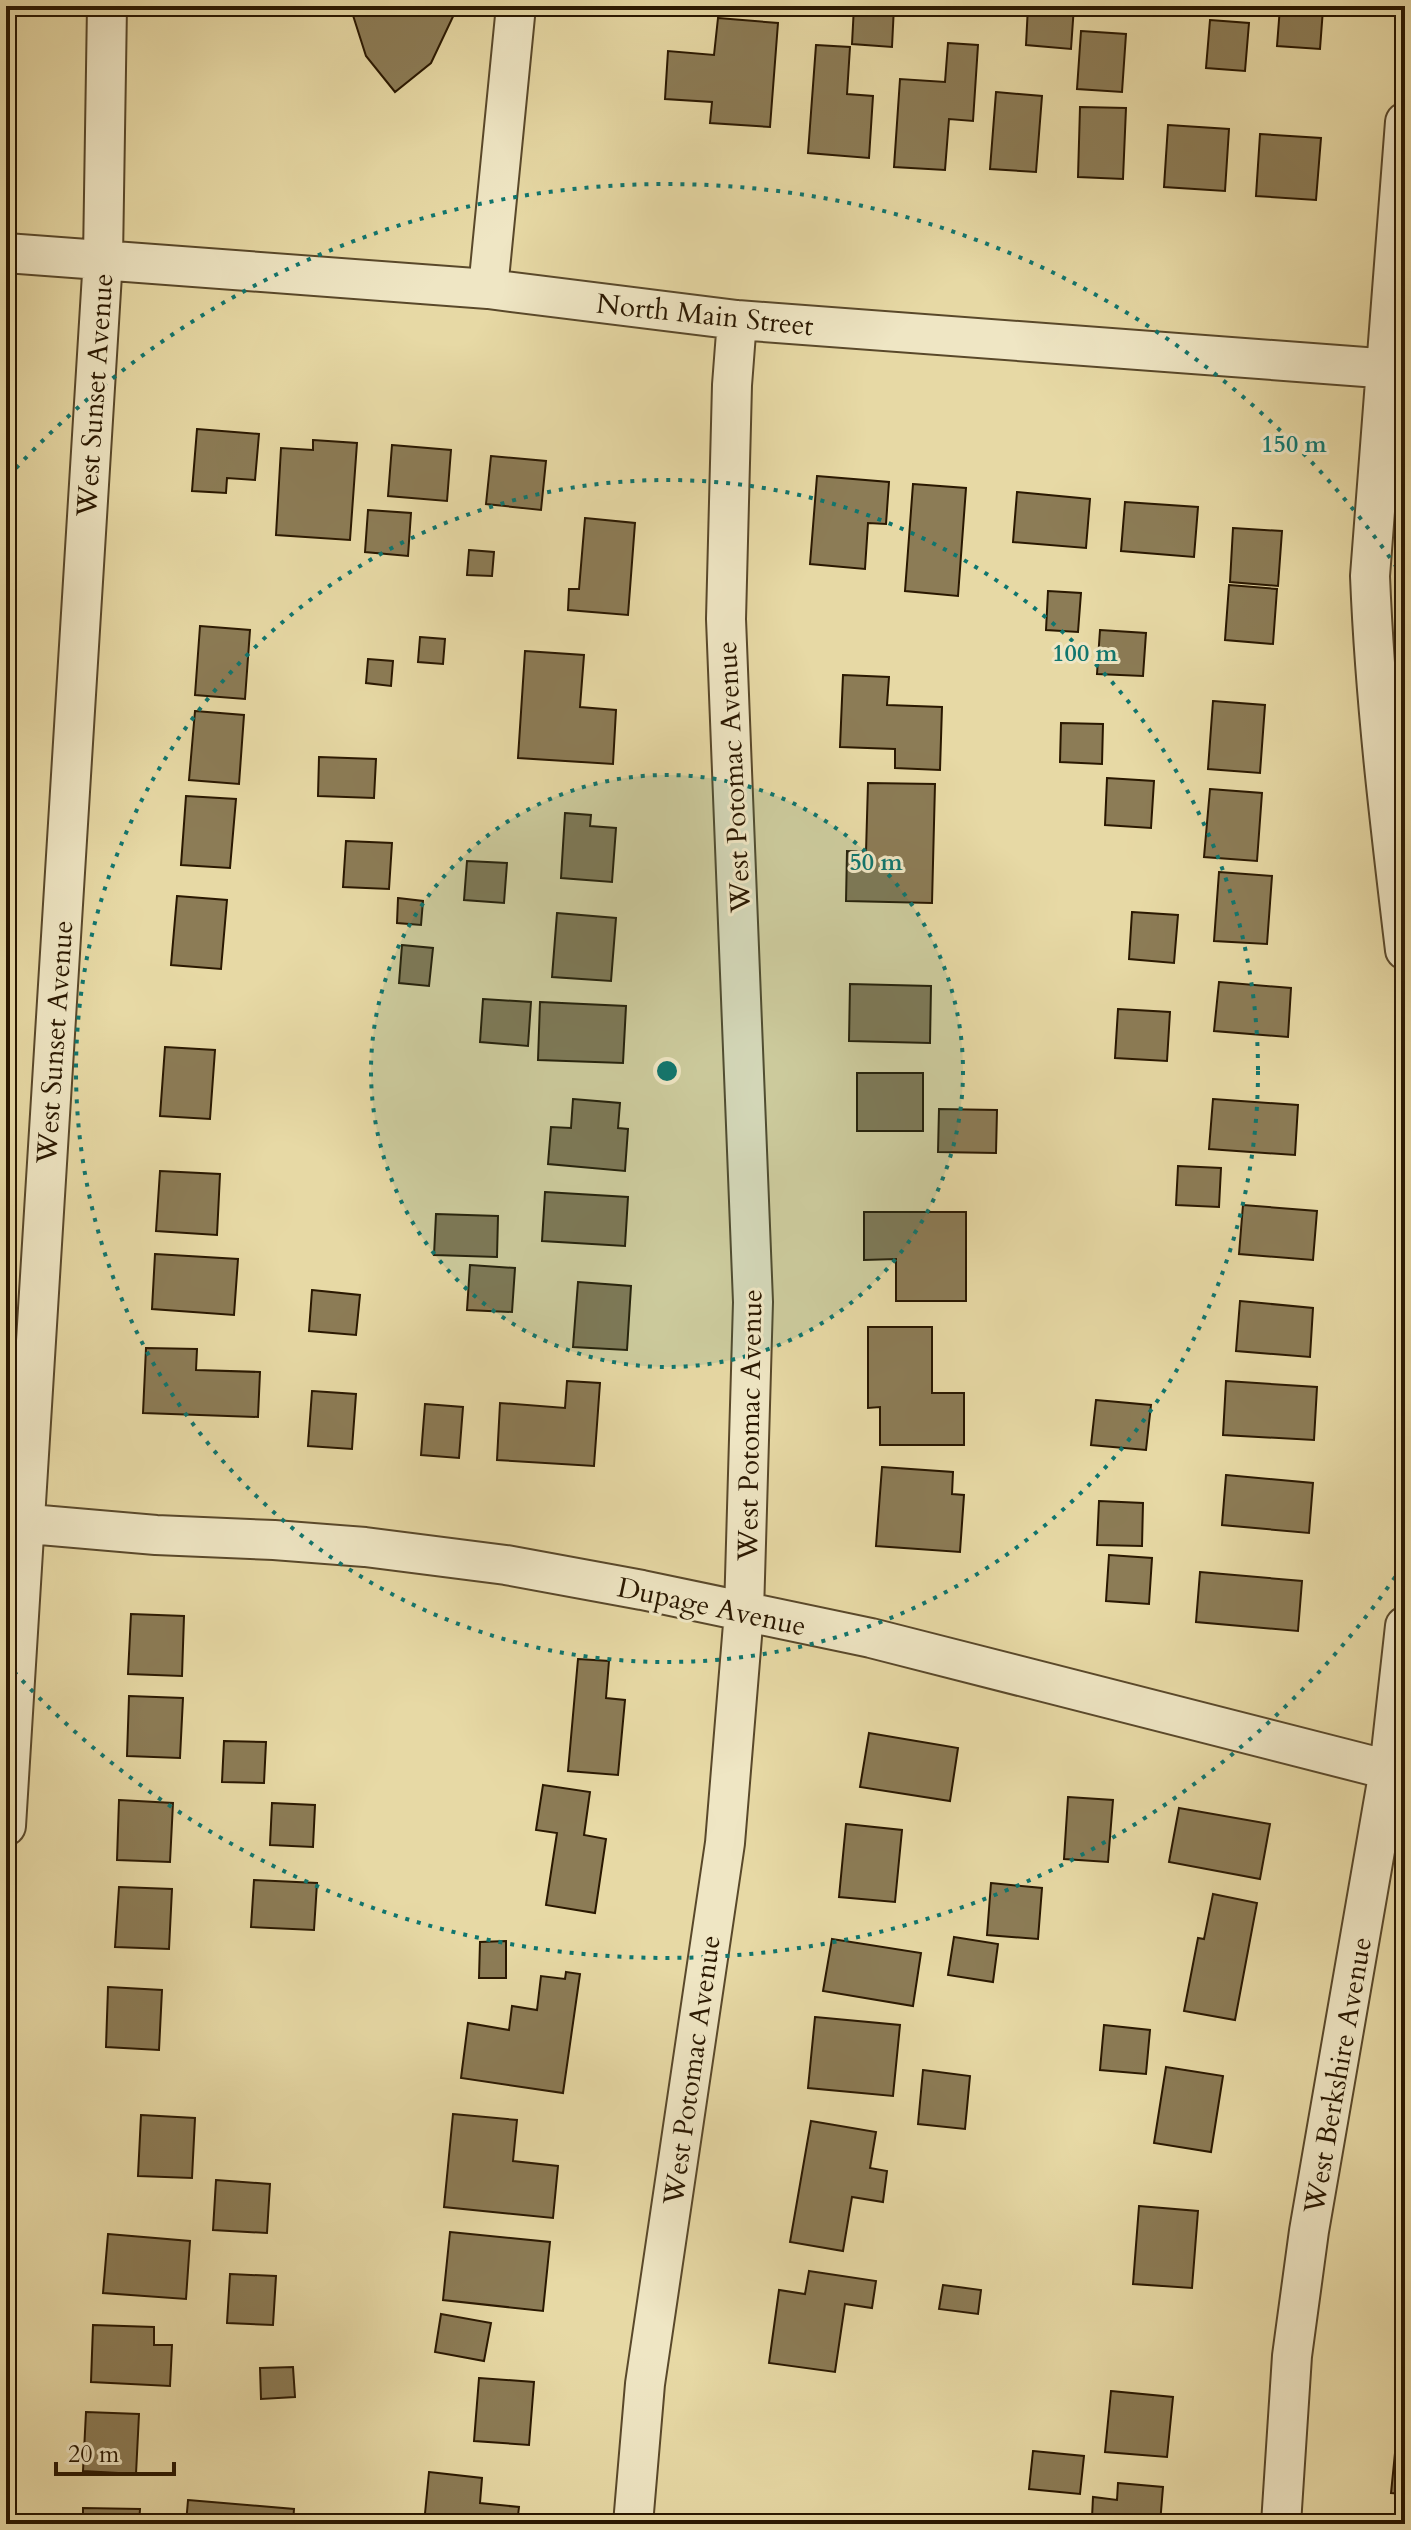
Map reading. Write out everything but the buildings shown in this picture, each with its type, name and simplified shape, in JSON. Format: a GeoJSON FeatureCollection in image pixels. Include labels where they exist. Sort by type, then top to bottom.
{"type":"FeatureCollection","features":[{"type":"Feature","properties":{"kind":"street","name":"West Sunset Avenue"},"geometry":{"type":"LineString","coordinates":[[6,1826],[15,1522],[103,258],[107,6]]}},
{"type":"Feature","properties":{"kind":"street"},"geometry":{"type":"LineString","coordinates":[[488,289],[516,6]]}},
{"type":"Feature","properties":{"kind":"street"},"geometry":{"type":"LineString","coordinates":[[1405,122],[1396,369],[1370,576],[1382,759],[1405,950]]}},
{"type":"Feature","properties":{"kind":"street","name":"North Main Street"},"geometry":{"type":"LineString","coordinates":[[6,253],[488,289],[737,320],[1396,369]]}},
{"type":"Feature","properties":{"kind":"street","name":"West Potomac Avenue"},"geometry":{"type":"LineString","coordinates":[[633,2524],[645,2384],[725,1843],[744,1612],[753,1302],[726,619],[732,385],[737,320]]}},
{"type":"Feature","properties":{"kind":"street","name":"Dupage Avenue"},"geometry":{"type":"LineString","coordinates":[[15,1522],[156,1535],[365,1547],[506,1565],[871,1638],[1397,1770]]}},
{"type":"Feature","properties":{"kind":"street","name":"West Berkshire Avenue"},"geometry":{"type":"LineString","coordinates":[[1281,2524],[1292,2356],[1309,2231],[1397,1770],[1405,1626]]}}]}
